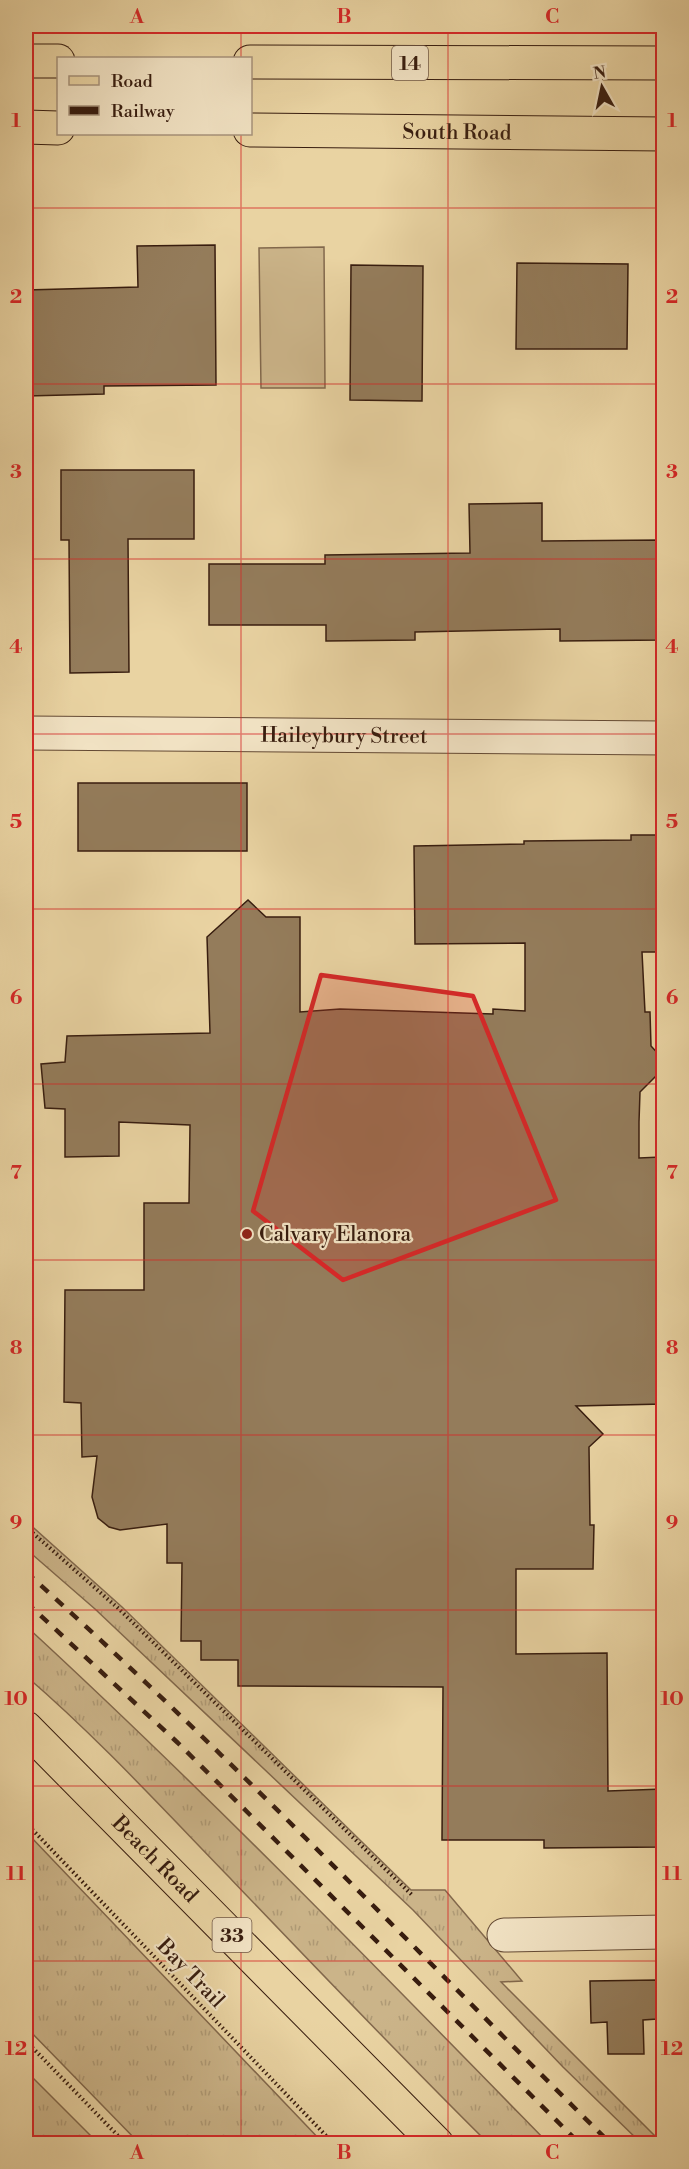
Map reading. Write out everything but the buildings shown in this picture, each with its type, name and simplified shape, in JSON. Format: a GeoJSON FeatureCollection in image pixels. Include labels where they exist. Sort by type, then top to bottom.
{"type":"FeatureCollection","features":[{"type":"Feature","properties":{"kind":"main road"},"geometry":{"type":"LineString","coordinates":[[26,61],[57,61]]}},
{"type":"Feature","properties":{"kind":"main road","name":"14"},"geometry":{"type":"LineString","coordinates":[[252,62],[663,63]]}},
{"type":"Feature","properties":{"kind":"main road"},"geometry":{"type":"LineString","coordinates":[[26,127],[57,128]]}},
{"type":"Feature","properties":{"kind":"main road","name":"South Road"},"geometry":{"type":"LineString","coordinates":[[252,130],[663,135]]}},
{"type":"Feature","properties":{"kind":"main road","name":"Beach Road"},"geometry":{"type":"LineString","coordinates":[[26,1728],[437,2144]]}},
{"type":"Feature","properties":{"kind":"street","name":"Haileybury Street"},"geometry":{"type":"LineString","coordinates":[[26,733],[663,738]]}},
{"type":"Feature","properties":{"kind":"street"},"geometry":{"type":"LineString","coordinates":[[504,1935],[663,1932]]}},
{"type":"Feature","properties":{"kind":"path"},"geometry":{"type":"LineString","coordinates":[[26,1527],[119,1609],[412,1895]]}},
{"type":"Feature","properties":{"kind":"path","name":"Bay Trail"},"geometry":{"type":"LineString","coordinates":[[26,1823],[334,2144]]}},
{"type":"Feature","properties":{"kind":"path"},"geometry":{"type":"LineString","coordinates":[[26,2041],[126,2144]]}},
{"type":"Feature","properties":{"kind":"highlighted area"},"geometry":{"type":"Polygon","coordinates":[[[321,975],[473,996],[556,1200],[343,1280],[253,1211],[321,975]]]}},
{"type":"Feature","properties":{"kind":"green space"},"geometry":{"type":"Polygon","coordinates":[[[324,247],[325,388],[261,388],[259,248],[324,247]]]}},
{"type":"Feature","properties":{"kind":"green space"},"geometry":{"type":"Polygon","coordinates":[[[26,1521],[122,1607],[411,1890],[445,1890],[522,1981],[501,1982],[662,2143],[641,2143],[563,2067],[413,1910],[95,1609],[26,1549],[26,1521]]]}},
{"type":"Feature","properties":{"kind":"green space"},"geometry":{"type":"Polygon","coordinates":[[[26,1626],[225,1816],[548,2143],[488,2143],[130,1774],[26,1676],[26,1626]]]}},
{"type":"Feature","properties":{"kind":"green space"},"geometry":{"type":"Polygon","coordinates":[[[26,1832],[323,2143],[139,2143],[26,2027],[26,1832]]]}},
{"type":"Feature","properties":{"kind":"green space"},"geometry":{"type":"Polygon","coordinates":[[[26,2071],[98,2143],[27,2144],[26,2071]]]}},
{"type":"Feature","properties":{"kind":"railway"},"geometry":{"type":"LineString","coordinates":[[26,1572],[249,1782],[611,2144]]}},
{"type":"Feature","properties":{"kind":"railway"},"geometry":{"type":"LineString","coordinates":[[26,1602],[178,1743],[580,2144]]}},
{"type":"Feature","properties":{"kind":"place","name":"Calvary Elanora"},"geometry":{"type":"Point","coordinates":[247,1234]}}]}
